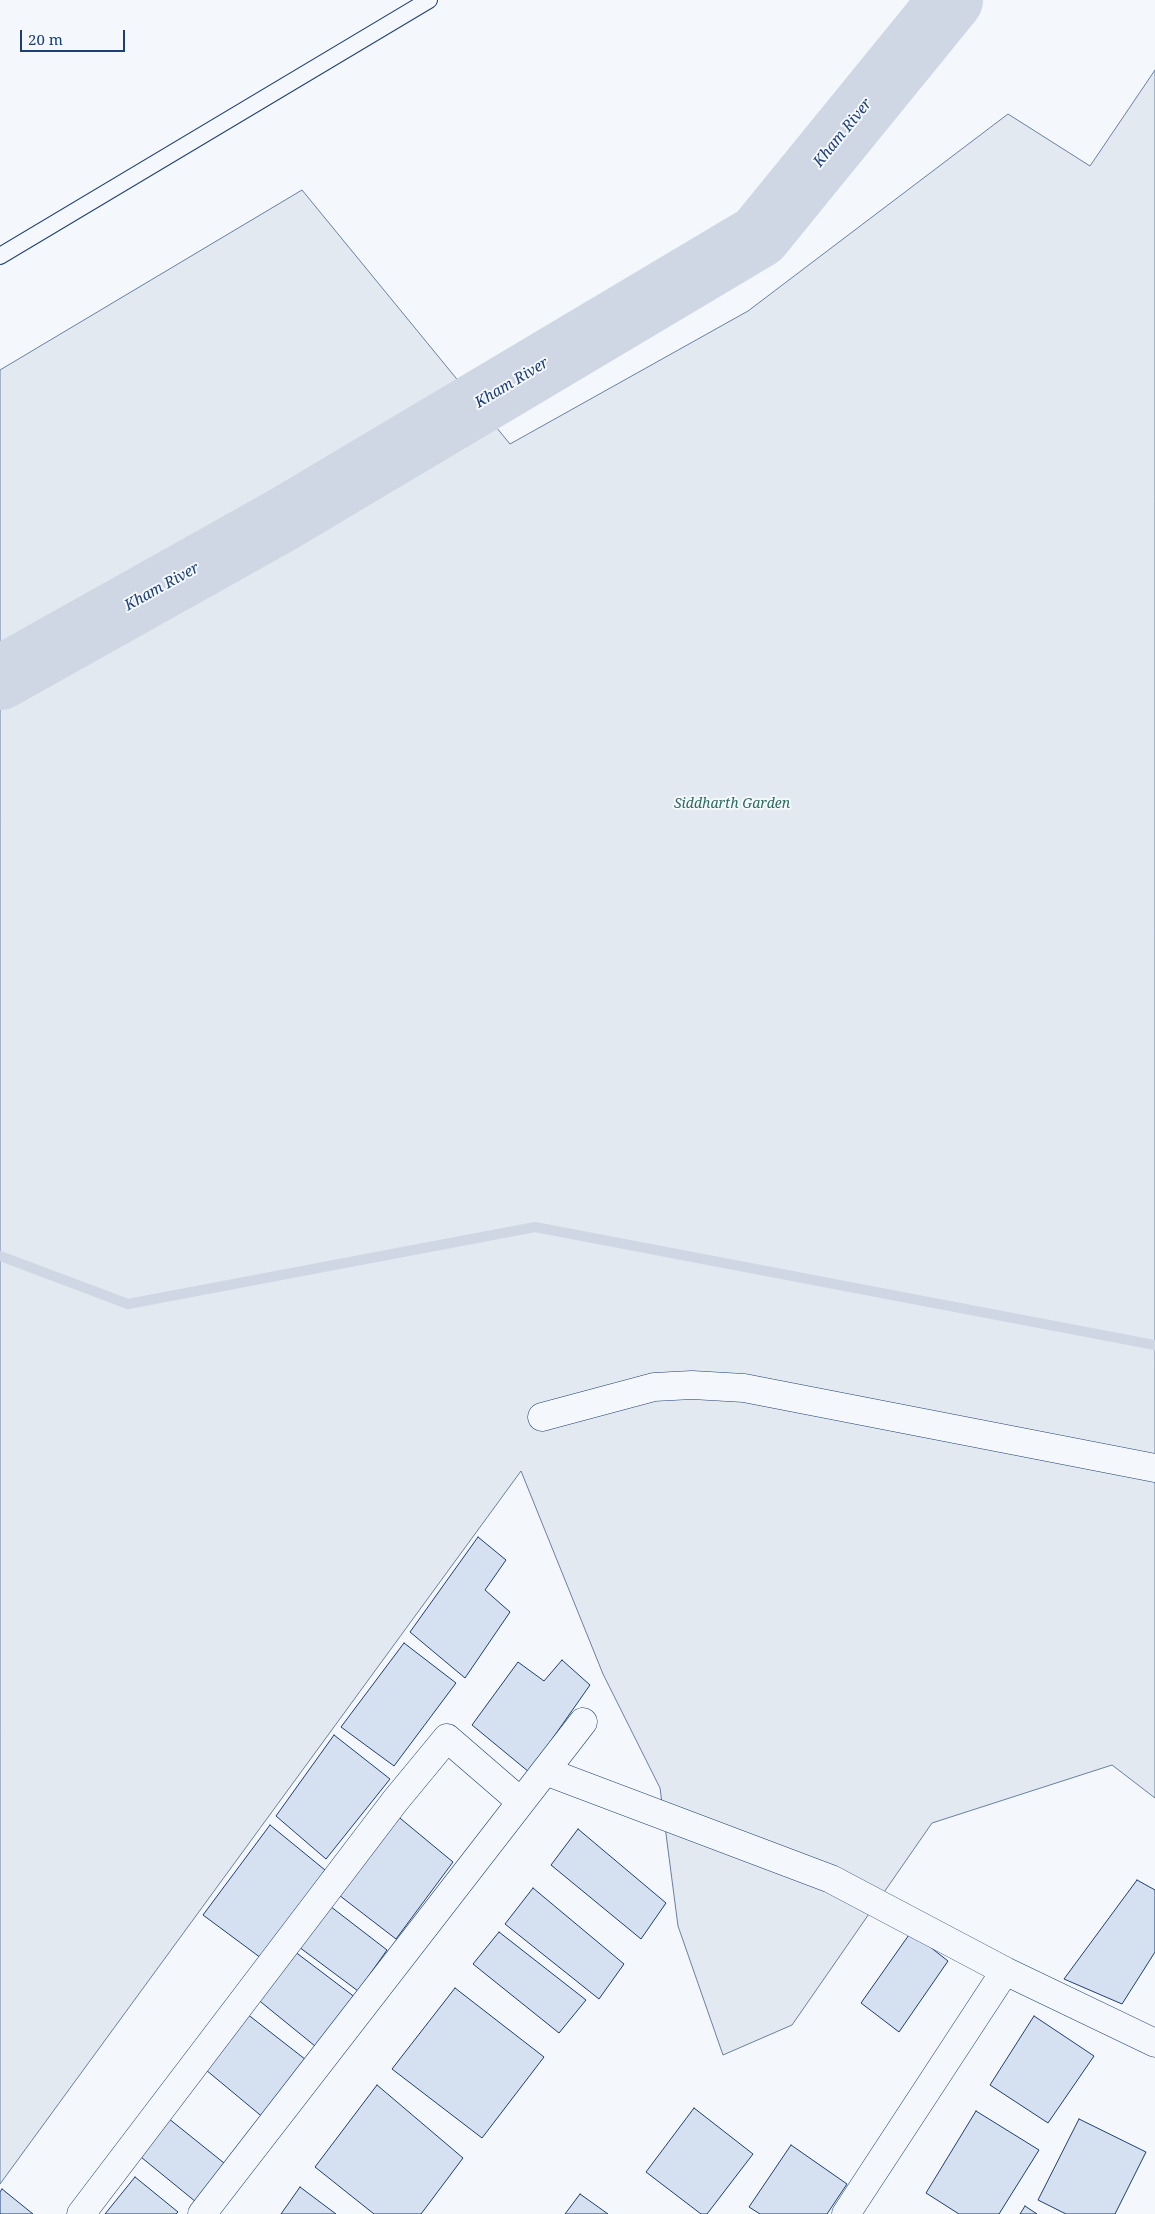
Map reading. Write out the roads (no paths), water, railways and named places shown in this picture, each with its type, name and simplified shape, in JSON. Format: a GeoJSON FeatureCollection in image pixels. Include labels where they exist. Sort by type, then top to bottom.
{"type":"FeatureCollection","features":[{"type":"Feature","properties":{"kind":"street"},"geometry":{"type":"LineString","coordinates":[[542,1416],[654,1387],[692,1385],[744,1388],[1155,1468]]}},
{"type":"Feature","properties":{"kind":"street"},"geometry":{"type":"LineString","coordinates":[[202,2214],[583,1722]]}},
{"type":"Feature","properties":{"kind":"street"},"geometry":{"type":"LineString","coordinates":[[81,2214],[395,1801],[447,1738],[521,1802]]}},
{"type":"Feature","properties":{"kind":"street"},"geometry":{"type":"LineString","coordinates":[[545,1771],[831,1879],[1005,1971],[1155,2043]]}},
{"type":"Feature","properties":{"kind":"street"},"geometry":{"type":"LineString","coordinates":[[846,2214],[1005,1971]]}},
{"type":"Feature","properties":{"kind":"lane"},"geometry":{"type":"LineString","coordinates":[[0,256],[429,0]]}},
{"type":"Feature","properties":{"kind":"waterway","name":"Kham River"},"geometry":{"type":"LineString","coordinates":[[0,678],[282,520],[759,236],[951,0]]}},
{"type":"Feature","properties":{"kind":"waterway"},"geometry":{"type":"LineString","coordinates":[[0,1256],[128,1304],[535,1227],[1155,1345]]}},
{"type":"Feature","properties":{"kind":"park label","name":"Siddharth Garden"},"geometry":{"type":"Point","coordinates":[732,804]}}]}
